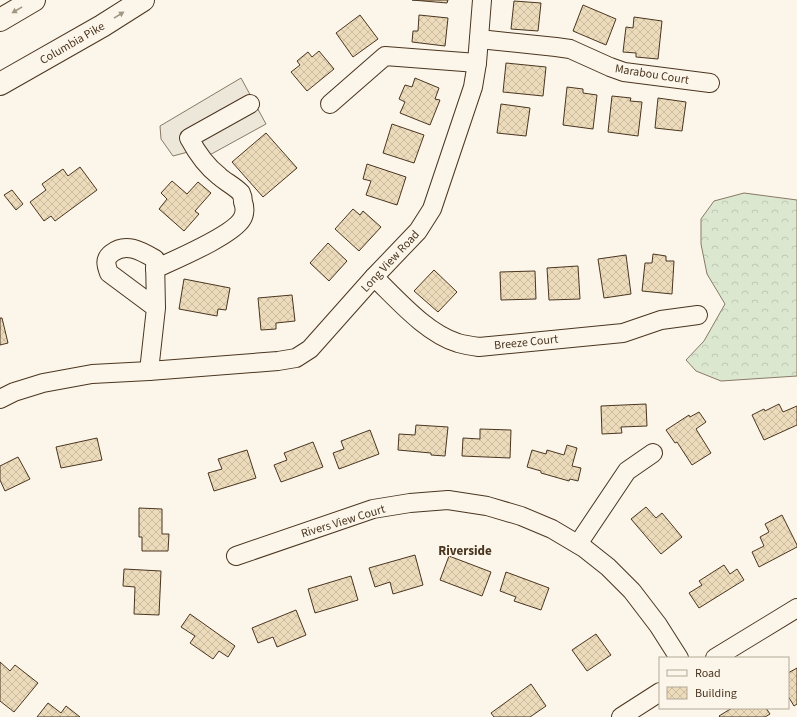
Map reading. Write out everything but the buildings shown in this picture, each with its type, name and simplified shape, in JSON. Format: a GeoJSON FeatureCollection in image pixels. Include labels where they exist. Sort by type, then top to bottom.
{"type":"FeatureCollection","features":[{"type":"Feature","properties":{"kind":"highway"},"geometry":{"type":"LineString","coordinates":[[0,20],[34,0]]}},
{"type":"Feature","properties":{"kind":"highway","name":"Columbia Pike"},"geometry":{"type":"LineString","coordinates":[[0,84],[102,26],[142,0]]}},
{"type":"Feature","properties":{"kind":"street","name":"Long View Road"},"geometry":{"type":"LineString","coordinates":[[0,398],[43,382],[92,374],[149,371],[296,358],[310,349],[374,277],[418,231],[432,209],[473,87],[477,63],[482,0]]}},
{"type":"Feature","properties":{"kind":"street","name":"Marabou Court"},"geometry":{"type":"LineString","coordinates":[[479,39],[556,46],[570,49],[624,72],[710,83]]}},
{"type":"Feature","properties":{"kind":"street"},"geometry":{"type":"LineString","coordinates":[[330,104],[385,56],[477,63]]}},
{"type":"Feature","properties":{"kind":"street"},"geometry":{"type":"LineString","coordinates":[[155,269],[200,248],[231,231],[242,221],[244,206],[241,193],[209,168],[198,154],[189,138],[250,104]]}},
{"type":"Feature","properties":{"kind":"street"},"geometry":{"type":"LineString","coordinates":[[149,371],[156,308],[155,259],[142,251],[129,248],[117,249],[109,255],[106,265],[109,273],[156,308]]}},
{"type":"Feature","properties":{"kind":"street","name":"Breeze Court"},"geometry":{"type":"LineString","coordinates":[[374,277],[418,319],[433,331],[458,343],[479,347],[623,332],[660,320],[698,315]]}},
{"type":"Feature","properties":{"kind":"street"},"geometry":{"type":"LineString","coordinates":[[578,544],[627,471],[653,453]]}},
{"type":"Feature","properties":{"kind":"street","name":"Rivers View Court"},"geometry":{"type":"LineString","coordinates":[[236,556],[373,509],[410,503],[448,500],[487,506],[522,516],[552,529],[578,544],[608,567],[632,591],[658,625],[678,657]]}},
{"type":"Feature","properties":{"kind":"street"},"geometry":{"type":"LineString","coordinates":[[717,657],[797,608]]}},
{"type":"Feature","properties":{"kind":"street"},"geometry":{"type":"LineString","coordinates":[[621,717],[659,693]]}},
{"type":"Feature","properties":{"kind":"green space"},"geometry":{"type":"Polygon","coordinates":[[[744,193],[797,200],[797,376],[721,381],[696,371],[686,360],[704,341],[725,304],[707,274],[701,244],[701,219],[714,201],[744,193]]]}},
{"type":"Feature","properties":{"kind":"shaded area"},"geometry":{"type":"Polygon","coordinates":[[[241,78],[266,124],[195,163],[188,152],[173,156],[161,139],[160,126],[241,78]]]}},
{"type":"Feature","properties":{"kind":"district","name":"Riverside"},"geometry":{"type":"Point","coordinates":[465,550]}}]}
